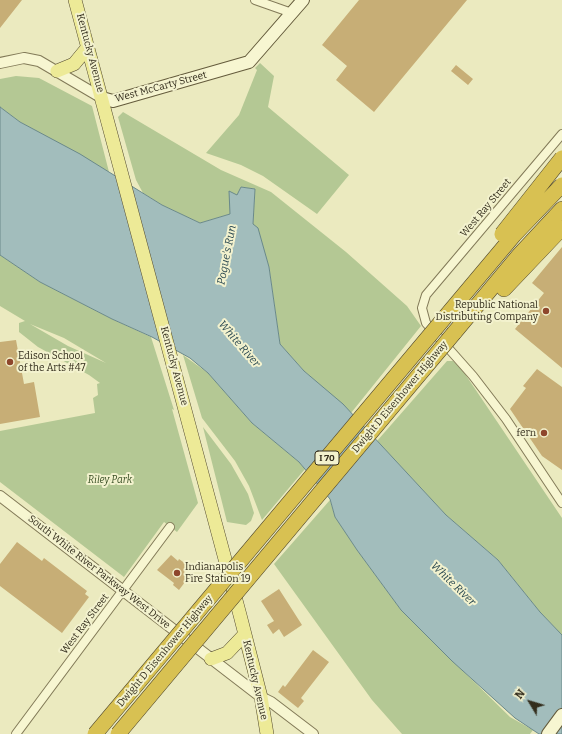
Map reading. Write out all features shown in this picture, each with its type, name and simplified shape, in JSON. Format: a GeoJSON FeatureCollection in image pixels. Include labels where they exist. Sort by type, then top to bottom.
{"type":"FeatureCollection","features":[{"type":"Feature","properties":{"kind":"highway"},"geometry":{"type":"LineString","coordinates":[[389,382],[460,286],[562,158]]}},
{"type":"Feature","properties":{"kind":"highway","name":"Dwight D Eisenhower Highway"},"geometry":{"type":"LineString","coordinates":[[95,734],[389,382],[514,235],[562,186]]}},
{"type":"Feature","properties":{"kind":"highway","name":"Dwight D Eisenhower Highway"},"geometry":{"type":"LineString","coordinates":[[118,734],[520,254],[562,209]]}},
{"type":"Feature","properties":{"kind":"highway"},"geometry":{"type":"LineString","coordinates":[[454,333],[482,313],[562,228]]}},
{"type":"Feature","properties":{"kind":"main road","name":"Kentucky Avenue"},"geometry":{"type":"LineString","coordinates":[[75,0],[245,634],[261,697],[267,734]]}},
{"type":"Feature","properties":{"kind":"main road","name":"West McCarty Street"},"geometry":{"type":"LineString","coordinates":[[102,98],[113,101],[249,62],[303,0]]}},
{"type":"Feature","properties":{"kind":"main road"},"geometry":{"type":"LineString","coordinates":[[57,71],[74,64],[88,47]]}},
{"type":"Feature","properties":{"kind":"main road"},"geometry":{"type":"LineString","coordinates":[[211,659],[227,653],[245,634]]}},
{"type":"Feature","properties":{"kind":"main road"},"geometry":{"type":"LineString","coordinates":[[548,734],[562,715]]}},
{"type":"Feature","properties":{"kind":"street"},"geometry":{"type":"LineString","coordinates":[[255,0],[292,13]]}},
{"type":"Feature","properties":{"kind":"street","name":"West McCarty Street"},"geometry":{"type":"LineString","coordinates":[[0,63],[24,58],[39,61],[102,98]]}},
{"type":"Feature","properties":{"kind":"street","name":"West Ray Street"},"geometry":{"type":"LineString","coordinates":[[562,134],[426,295],[422,308],[426,323],[474,376],[506,419],[562,503]]}},
{"type":"Feature","properties":{"kind":"street","name":"South White River Parkway West Drive"},"geometry":{"type":"LineString","coordinates":[[0,496],[211,659],[313,734]]}},
{"type":"Feature","properties":{"kind":"street","name":"West Ray Street"},"geometry":{"type":"LineString","coordinates":[[16,734],[170,527]]}},
{"type":"Feature","properties":{"kind":"green space"},"geometry":{"type":"Polygon","coordinates":[[[260,63],[274,76],[268,107],[349,175],[317,214],[263,176],[241,165],[206,153],[239,115],[257,70],[255,68],[260,63]]]}},
{"type":"Feature","properties":{"kind":"green space"},"geometry":{"type":"Polygon","coordinates":[[[16,76],[39,78],[92,106],[109,172],[20,122],[0,107],[0,79],[16,76]]]}},
{"type":"Feature","properties":{"kind":"green space"},"geometry":{"type":"Polygon","coordinates":[[[123,112],[221,170],[271,192],[346,252],[407,306],[421,326],[351,413],[304,371],[280,344],[269,267],[253,224],[255,189],[241,187],[230,214],[200,223],[162,205],[143,193],[136,180],[118,117],[123,112]]]}},
{"type":"Feature","properties":{"kind":"green space","name":"Riley Park"},"geometry":{"type":"Polygon","coordinates":[[[0,255],[40,282],[151,337],[174,410],[172,409],[198,503],[177,532],[164,522],[124,577],[0,482],[0,431],[95,413],[93,398],[98,395],[97,384],[100,383],[89,375],[38,347],[19,332],[19,323],[25,321],[0,306],[0,255]],[[30,324],[68,346],[106,363],[64,338],[30,324]]]}},
{"type":"Feature","properties":{"kind":"green space"},"geometry":{"type":"Polygon","coordinates":[[[183,355],[208,373],[252,423],[299,462],[305,469],[262,520],[249,486],[235,461],[202,418],[183,355]]]}},
{"type":"Feature","properties":{"kind":"green space"},"geometry":{"type":"Polygon","coordinates":[[[447,361],[453,361],[463,371],[562,518],[562,635],[540,612],[498,560],[446,515],[377,441],[447,361]]]}},
{"type":"Feature","properties":{"kind":"green space"},"geometry":{"type":"Polygon","coordinates":[[[203,427],[231,464],[248,494],[254,513],[251,521],[246,525],[227,522],[203,427]]]}},
{"type":"Feature","properties":{"kind":"green space"},"geometry":{"type":"Polygon","coordinates":[[[330,500],[335,517],[401,610],[510,717],[533,730],[530,734],[402,734],[372,700],[274,564],[330,500]]]}},
{"type":"Feature","properties":{"kind":"water"},"geometry":{"type":"Polygon","coordinates":[[[0,107],[20,122],[80,154],[162,205],[200,223],[230,214],[229,191],[237,195],[241,187],[255,189],[253,224],[258,228],[269,267],[280,344],[304,371],[343,404],[446,515],[498,560],[540,612],[562,635],[562,734],[539,734],[515,718],[452,661],[401,610],[335,517],[330,499],[299,462],[252,423],[208,373],[190,358],[152,337],[112,319],[40,282],[0,255],[0,107]]]}},
{"type":"Feature","properties":{"kind":"building"},"geometry":{"type":"Polygon","coordinates":[[[0,0],[22,0],[0,28],[0,0]]]}},
{"type":"Feature","properties":{"kind":"building"},"geometry":{"type":"Polygon","coordinates":[[[359,0],[467,0],[374,112],[336,80],[347,66],[322,45],[359,0]]]}},
{"type":"Feature","properties":{"kind":"building"},"geometry":{"type":"Polygon","coordinates":[[[456,65],[473,79],[468,85],[451,71],[456,65]]]}},
{"type":"Feature","properties":{"kind":"building","name":"Republic National Distributing Company"},"geometry":{"type":"Polygon","coordinates":[[[562,247],[562,368],[515,329],[544,293],[532,283],[562,247]]]}},
{"type":"Feature","properties":{"kind":"building","name":"Edison School of the Arts #47"},"geometry":{"type":"Polygon","coordinates":[[[16,340],[24,384],[34,382],[40,417],[0,424],[0,342],[16,340]]]}},
{"type":"Feature","properties":{"kind":"building","name":"fern"},"geometry":{"type":"Polygon","coordinates":[[[537,369],[562,387],[562,470],[542,456],[510,409],[526,388],[523,386],[537,369]]]}},
{"type":"Feature","properties":{"kind":"building"},"geometry":{"type":"Polygon","coordinates":[[[17,542],[42,561],[44,558],[87,591],[85,594],[89,597],[62,633],[0,586],[0,564],[17,542]]]}},
{"type":"Feature","properties":{"kind":"building"},"geometry":{"type":"Polygon","coordinates":[[[171,555],[178,561],[179,559],[194,570],[179,590],[173,585],[174,583],[157,570],[171,555]]]}},
{"type":"Feature","properties":{"kind":"building"},"geometry":{"type":"Polygon","coordinates":[[[279,589],[302,625],[284,637],[279,629],[273,634],[267,625],[274,621],[261,601],[279,589]]]}},
{"type":"Feature","properties":{"kind":"building"},"geometry":{"type":"Polygon","coordinates":[[[313,650],[329,662],[301,698],[304,701],[298,708],[278,692],[283,685],[285,687],[313,650]]]}},
{"type":"Feature","properties":{"kind":"place","name":"Republic National Distributing Company"},"geometry":{"type":"Point","coordinates":[546,311]}},
{"type":"Feature","properties":{"kind":"place","name":"Edison School of the Arts #47"},"geometry":{"type":"Point","coordinates":[10,362]}},
{"type":"Feature","properties":{"kind":"place","name":"fern"},"geometry":{"type":"Point","coordinates":[544,433]}},
{"type":"Feature","properties":{"kind":"place","name":"Indianapolis Fire Station 19"},"geometry":{"type":"Point","coordinates":[177,573]}},
{"type":"Feature","properties":{"kind":"water label","name":"Pogue's Run"},"geometry":{"type":"Point","coordinates":[227,255]}},
{"type":"Feature","properties":{"kind":"water label","name":"White River"},"geometry":{"type":"Point","coordinates":[239,344]}},
{"type":"Feature","properties":{"kind":"water label","name":"White River"},"geometry":{"type":"Point","coordinates":[453,584]}}]}
